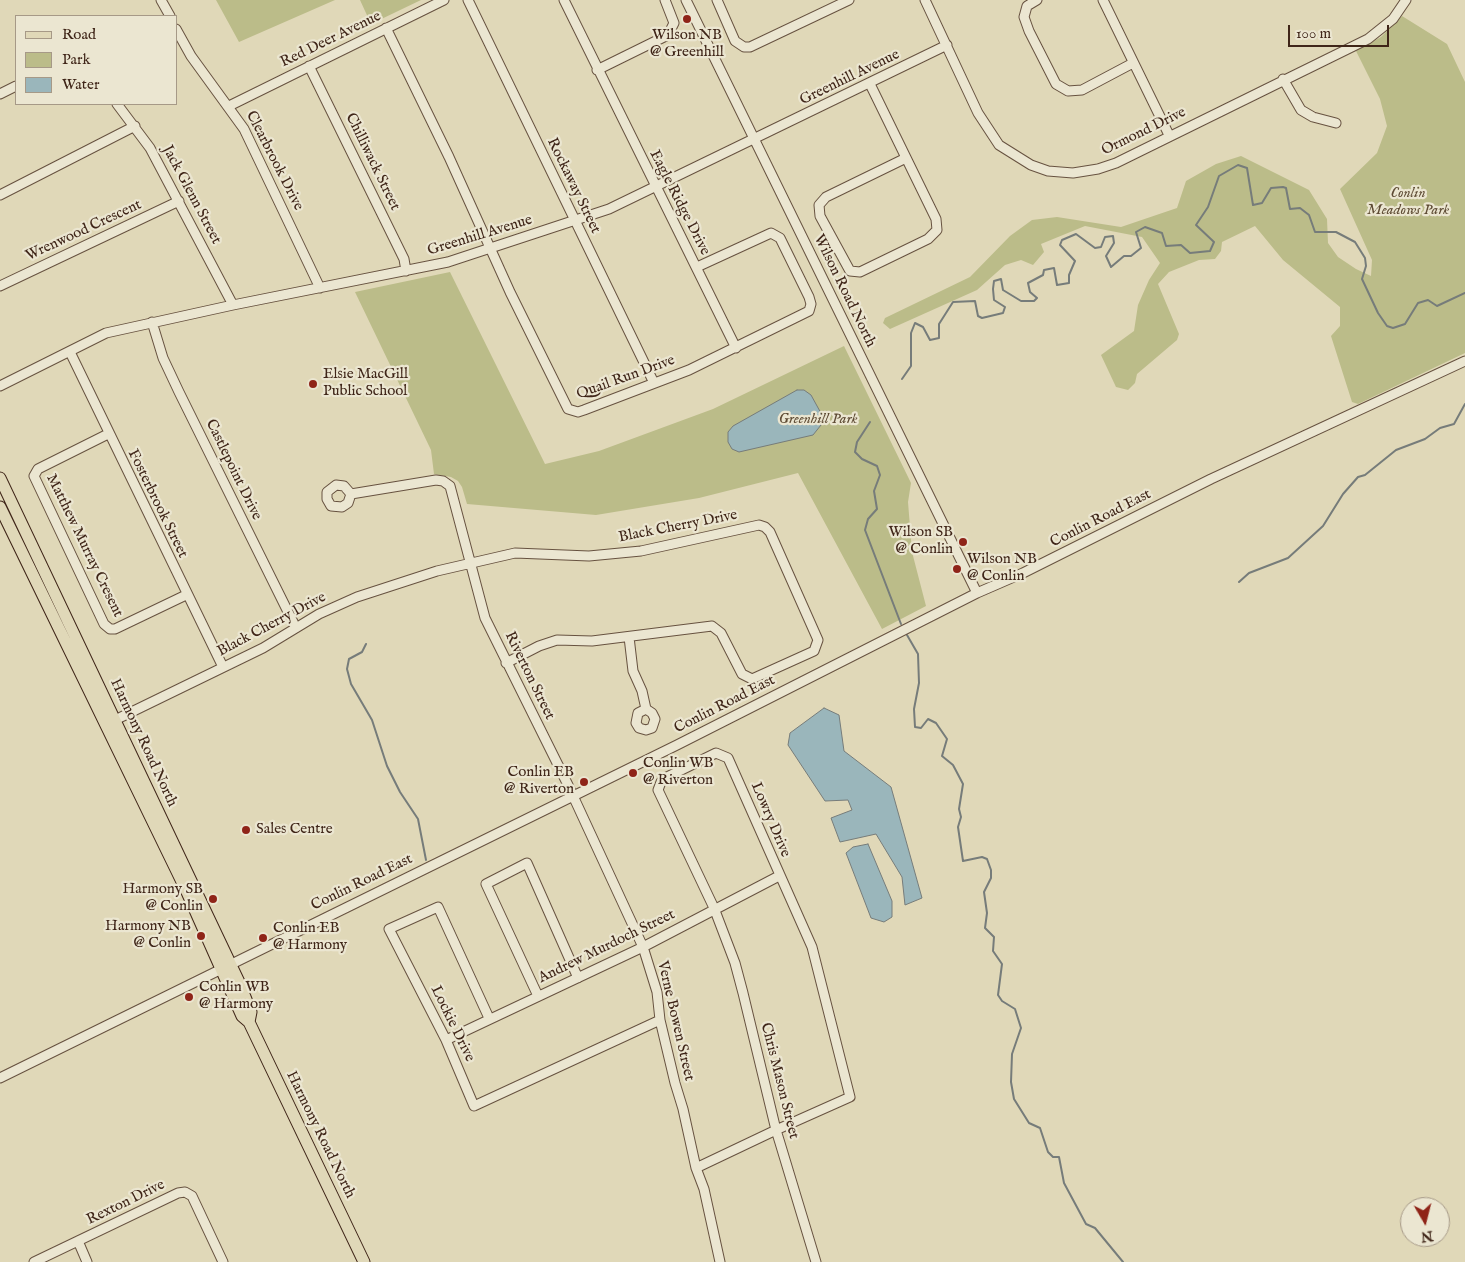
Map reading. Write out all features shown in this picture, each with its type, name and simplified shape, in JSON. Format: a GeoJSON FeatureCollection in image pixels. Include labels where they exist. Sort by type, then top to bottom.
{"type":"FeatureCollection","features":[{"type":"Feature","properties":{"kind":"main road","name":"Harmony Road North"},"geometry":{"type":"LineString","coordinates":[[0,478],[115,720],[226,967],[242,1016],[249,1022],[364,1262]]}},
{"type":"Feature","properties":{"kind":"main road","name":"Harmony Road North"},"geometry":{"type":"LineString","coordinates":[[0,507],[187,892],[226,967]]}},
{"type":"Feature","properties":{"kind":"street"},"geometry":{"type":"LineString","coordinates":[[161,0],[166,15]]}},
{"type":"Feature","properties":{"kind":"street","name":"Red Deer Avenue"},"geometry":{"type":"LineString","coordinates":[[230,106],[444,0]]}},
{"type":"Feature","properties":{"kind":"street","name":"Rockaway Street"},"geometry":{"type":"LineString","coordinates":[[468,0],[654,383]]}},
{"type":"Feature","properties":{"kind":"street","name":"Eagle Ridge Drive"},"geometry":{"type":"LineString","coordinates":[[564,0],[655,188],[697,267],[736,348]]}},
{"type":"Feature","properties":{"kind":"street"},"geometry":{"type":"LineString","coordinates":[[598,70],[668,35],[674,23],[665,0]]}},
{"type":"Feature","properties":{"kind":"street","name":"Wilson Road North"},"geometry":{"type":"LineString","coordinates":[[686,0],[977,594]]}},
{"type":"Feature","properties":{"kind":"street"},"geometry":{"type":"LineString","coordinates":[[717,0],[735,40],[744,47],[750,47],[849,0]]}},
{"type":"Feature","properties":{"kind":"street"},"geometry":{"type":"LineString","coordinates":[[825,0],[830,9]]}},
{"type":"Feature","properties":{"kind":"street","name":"Ormond Drive"},"geometry":{"type":"LineString","coordinates":[[925,0],[989,133],[999,145],[1031,165],[1048,171],[1086,172],[1116,162],[1368,39],[1393,19],[1406,0]]}},
{"type":"Feature","properties":{"kind":"street"},"geometry":{"type":"LineString","coordinates":[[1037,0],[1027,6],[1024,17],[1029,31],[1056,84],[1068,91],[1082,90],[1133,63]]}},
{"type":"Feature","properties":{"kind":"street"},"geometry":{"type":"LineString","coordinates":[[1103,0],[1170,135]]}},
{"type":"Feature","properties":{"kind":"street","name":"Quail Run Drive"},"geometry":{"type":"LineString","coordinates":[[386,28],[568,409],[572,411],[584,410],[689,370],[803,316],[809,311],[811,304],[809,297],[780,238],[771,233],[697,267]]}},
{"type":"Feature","properties":{"kind":"street","name":"Clearbrook Drive"},"geometry":{"type":"LineString","coordinates":[[178,33],[191,56],[230,106],[244,129],[320,288]]}},
{"type":"Feature","properties":{"kind":"street","name":"Greenhill Avenue"},"geometry":{"type":"LineString","coordinates":[[0,386],[106,333],[233,305],[448,262],[609,208],[655,188],[947,45]]}},
{"type":"Feature","properties":{"kind":"street","name":"Chilliwack Street"},"geometry":{"type":"LineString","coordinates":[[310,66],[404,259],[406,271]]}},
{"type":"Feature","properties":{"kind":"street"},"geometry":{"type":"LineString","coordinates":[[1283,79],[1301,110],[1313,117],[1336,123]]}},
{"type":"Feature","properties":{"kind":"street"},"geometry":{"type":"LineString","coordinates":[[870,84],[936,219],[937,230],[928,238],[860,272],[850,271],[820,216],[819,205],[826,196],[906,158]]}},
{"type":"Feature","properties":{"kind":"street"},"geometry":{"type":"LineString","coordinates":[[0,94],[15,86]]}},
{"type":"Feature","properties":{"kind":"street","name":"Jack Glenn Street"},"geometry":{"type":"LineString","coordinates":[[118,105],[150,148],[180,200],[233,305]]}},
{"type":"Feature","properties":{"kind":"street"},"geometry":{"type":"LineString","coordinates":[[0,195],[135,126]]}},
{"type":"Feature","properties":{"kind":"street","name":"Wrenwood Crescent"},"geometry":{"type":"LineString","coordinates":[[0,286],[180,200]]}},
{"type":"Feature","properties":{"kind":"street","name":"Castlepoint Drive"},"geometry":{"type":"LineString","coordinates":[[152,322],[164,358],[179,392],[296,628]]}},
{"type":"Feature","properties":{"kind":"street","name":"Fosterbrook Street"},"geometry":{"type":"LineString","coordinates":[[70,352],[186,595],[223,667]]}},
{"type":"Feature","properties":{"kind":"street","name":"Conlin Road East"},"geometry":{"type":"LineString","coordinates":[[0,1078],[1211,479],[1464,365]]}},
{"type":"Feature","properties":{"kind":"street","name":"Matthew Murray Cresent"},"geometry":{"type":"LineString","coordinates":[[108,434],[38,469],[34,476],[104,624],[110,629],[116,629],[186,595]]}},
{"type":"Feature","properties":{"kind":"street","name":"Riverton Street"},"geometry":{"type":"LineString","coordinates":[[351,494],[436,480],[447,483],[452,490],[485,618],[573,796]]}},
{"type":"Feature","properties":{"kind":"street","name":"Black Cherry Drive"},"geometry":{"type":"LineString","coordinates":[[115,720],[263,648],[319,614],[357,597],[437,571],[515,553],[589,556],[641,551],[759,525],[765,527],[770,532],[818,640],[814,651],[752,679],[742,674],[721,633],[712,626],[628,638],[592,641],[557,640],[539,646],[506,663]]}},
{"type":"Feature","properties":{"kind":"street"},"geometry":{"type":"LineString","coordinates":[[628,638],[633,671],[642,691],[646,709]]}},
{"type":"Feature","properties":{"kind":"street","name":"Lowry Drive"},"geometry":{"type":"LineString","coordinates":[[714,908],[658,790],[661,782],[667,777],[716,753],[728,758],[779,876],[797,911],[816,959],[833,1035],[850,1097],[776,1130]]}},
{"type":"Feature","properties":{"kind":"street","name":"Verne Bowen Street"},"geometry":{"type":"LineString","coordinates":[[573,796],[643,947],[657,992],[660,1020],[696,1168],[704,1189],[720,1262]]}},
{"type":"Feature","properties":{"kind":"street"},"geometry":{"type":"LineString","coordinates":[[538,996],[486,884],[527,864],[578,978]]}},
{"type":"Feature","properties":{"kind":"street","name":"Andrew Murdoch Street"},"geometry":{"type":"LineString","coordinates":[[446,1040],[489,1018],[643,947],[714,908],[779,876]]}},
{"type":"Feature","properties":{"kind":"street","name":"Lockie Drive"},"geometry":{"type":"LineString","coordinates":[[489,1018],[438,908],[389,930],[446,1040],[474,1106],[660,1020]]}},
{"type":"Feature","properties":{"kind":"street","name":"Chris Mason Street"},"geometry":{"type":"LineString","coordinates":[[714,908],[741,986],[776,1130],[816,1262]]}},
{"type":"Feature","properties":{"kind":"street"},"geometry":{"type":"LineString","coordinates":[[696,1168],[776,1130]]}},
{"type":"Feature","properties":{"kind":"street","name":"Rexton Drive"},"geometry":{"type":"LineString","coordinates":[[34,1262],[178,1193],[185,1192],[192,1196],[223,1262]]}},
{"type":"Feature","properties":{"kind":"street"},"geometry":{"type":"LineString","coordinates":[[78,1241],[87,1262]]}},
{"type":"Feature","properties":{"kind":"green space"},"geometry":{"type":"Polygon","coordinates":[[[216,0],[335,0],[239,42],[216,0]]]}},
{"type":"Feature","properties":{"kind":"green space"},"geometry":{"type":"Polygon","coordinates":[[[360,0],[421,0],[371,24],[360,0]]]}},
{"type":"Feature","properties":{"kind":"green space","name":"Conlin Meadows Park"},"geometry":{"type":"Polygon","coordinates":[[[1402,16],[1447,44],[1465,82],[1465,353],[1358,404],[1352,402],[1331,336],[1340,326],[1340,307],[1283,260],[1255,226],[1222,242],[1221,251],[1215,259],[1199,260],[1169,272],[1158,284],[1179,334],[1177,340],[1137,374],[1135,383],[1128,390],[1116,387],[1101,355],[1134,331],[1138,305],[1149,280],[1160,263],[1142,237],[1085,226],[1041,244],[1044,252],[1033,265],[1021,260],[1005,265],[977,290],[890,329],[883,323],[885,318],[970,277],[1010,236],[1032,220],[1057,217],[1121,227],[1177,208],[1186,181],[1216,164],[1241,156],[1309,190],[1327,219],[1328,243],[1338,257],[1371,276],[1372,260],[1340,189],[1377,153],[1387,126],[1380,99],[1356,51],[1381,37],[1402,16]]]}},
{"type":"Feature","properties":{"kind":"green space","name":"Greenhill Park"},"geometry":{"type":"Polygon","coordinates":[[[450,272],[545,464],[599,451],[713,409],[844,346],[911,483],[908,502],[912,552],[926,606],[882,629],[798,473],[699,498],[596,515],[467,504],[462,487],[458,481],[451,477],[434,474],[431,450],[355,292],[450,272]]]}},
{"type":"Feature","properties":{"kind":"water"},"geometry":{"type":"Polygon","coordinates":[[[797,390],[804,390],[811,395],[822,415],[821,425],[813,435],[739,452],[732,449],[728,442],[728,432],[733,426],[797,390]]]}},
{"type":"Feature","properties":{"kind":"water"},"geometry":{"type":"Polygon","coordinates":[[[824,708],[839,715],[844,751],[891,787],[922,898],[905,905],[902,877],[876,834],[840,842],[831,818],[852,810],[848,800],[825,801],[788,745],[790,733],[824,708]]]}},
{"type":"Feature","properties":{"kind":"water"},"geometry":{"type":"Polygon","coordinates":[[[868,844],[892,901],[892,917],[884,922],[871,918],[846,853],[853,847],[868,844]]]}},
{"type":"Feature","properties":{"kind":"waterway"},"geometry":{"type":"LineString","coordinates":[[902,379],[911,366],[911,333],[915,323],[923,327],[930,340],[939,338],[939,324],[953,302],[975,301],[978,316],[982,318],[1003,313],[1005,307],[994,300],[993,289],[994,281],[1001,279],[1003,290],[1021,301],[1034,301],[1037,298],[1030,292],[1028,283],[1043,275],[1044,270],[1054,268],[1057,285],[1069,283],[1069,275],[1075,261],[1060,245],[1062,240],[1076,234],[1095,248],[1101,247],[1105,237],[1113,236],[1114,243],[1106,256],[1111,267],[1124,256],[1131,256],[1141,248],[1136,232],[1145,227],[1162,233],[1166,246],[1181,245],[1190,253],[1210,251],[1214,242],[1196,225],[1208,207],[1219,176],[1238,165],[1247,168],[1253,205],[1262,203],[1271,188],[1286,188],[1290,209],[1300,208],[1309,215],[1315,232],[1336,232],[1355,242],[1365,258],[1366,266],[1362,279],[1378,313],[1387,326],[1393,328],[1405,324],[1418,303],[1428,300],[1437,306],[1465,293]]}},
{"type":"Feature","properties":{"kind":"waterway"},"geometry":{"type":"LineString","coordinates":[[1239,582],[1249,573],[1288,558],[1323,526],[1343,494],[1358,477],[1365,475],[1396,450],[1425,439],[1440,428],[1454,424],[1465,404]]}},
{"type":"Feature","properties":{"kind":"waterway"},"geometry":{"type":"LineString","coordinates":[[870,422],[857,442],[855,452],[862,459],[877,466],[880,475],[874,491],[877,509],[868,519],[865,530],[901,624]]}},
{"type":"Feature","properties":{"kind":"waterway"},"geometry":{"type":"LineString","coordinates":[[907,635],[918,654],[919,683],[914,709],[915,727],[921,728],[928,719],[936,723],[947,739],[942,756],[953,765],[963,784],[959,809],[961,817],[958,827],[963,861],[982,857],[987,859],[991,870],[991,878],[984,892],[987,913],[985,928],[994,937],[993,951],[1002,964],[998,995],[1002,1001],[1015,1009],[1021,1028],[1012,1054],[1011,1082],[1014,1099],[1029,1123],[1040,1128],[1048,1152],[1053,1157],[1059,1157],[1064,1183],[1086,1224],[1095,1228],[1123,1262]]}},
{"type":"Feature","properties":{"kind":"waterway"},"geometry":{"type":"LineString","coordinates":[[366,644],[362,652],[349,659],[347,669],[351,684],[372,720],[387,766],[400,792],[418,819],[426,860]]}},
{"type":"Feature","properties":{"kind":"place","name":"Wilson NB @ Greenhill"},"geometry":{"type":"Point","coordinates":[687,19]}},
{"type":"Feature","properties":{"kind":"place","name":"Elsie MacGill Public School"},"geometry":{"type":"Point","coordinates":[313,384]}},
{"type":"Feature","properties":{"kind":"place","name":"Wilson SB @ Conlin"},"geometry":{"type":"Point","coordinates":[963,542]}},
{"type":"Feature","properties":{"kind":"place","name":"Wilson NB @ Conlin"},"geometry":{"type":"Point","coordinates":[957,569]}},
{"type":"Feature","properties":{"kind":"place","name":"Conlin WB @ Riverton"},"geometry":{"type":"Point","coordinates":[633,773]}},
{"type":"Feature","properties":{"kind":"place","name":"Conlin EB @ Riverton"},"geometry":{"type":"Point","coordinates":[584,782]}},
{"type":"Feature","properties":{"kind":"place","name":"Sales Centre"},"geometry":{"type":"Point","coordinates":[246,830]}},
{"type":"Feature","properties":{"kind":"place","name":"Harmony SB @ Conlin"},"geometry":{"type":"Point","coordinates":[213,899]}},
{"type":"Feature","properties":{"kind":"place","name":"Harmony NB @ Conlin"},"geometry":{"type":"Point","coordinates":[201,936]}},
{"type":"Feature","properties":{"kind":"place","name":"Conlin EB @ Harmony"},"geometry":{"type":"Point","coordinates":[263,938]}},
{"type":"Feature","properties":{"kind":"place","name":"Conlin WB @ Harmony"},"geometry":{"type":"Point","coordinates":[189,997]}}]}
